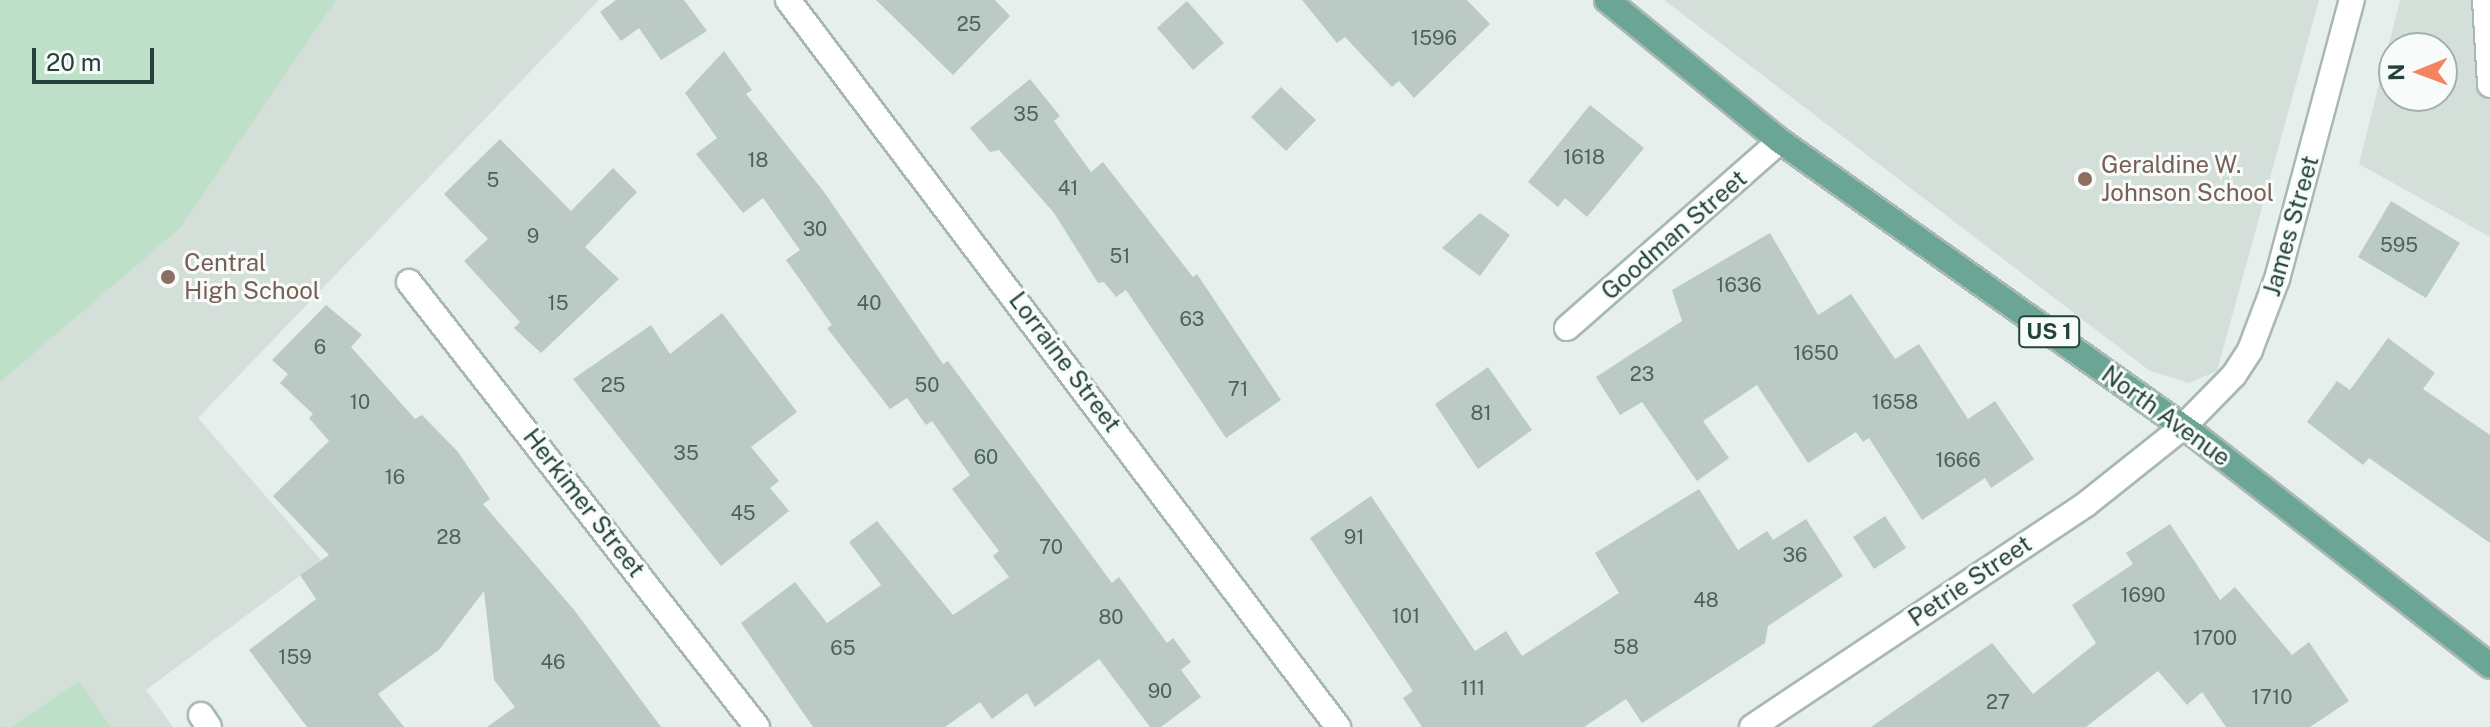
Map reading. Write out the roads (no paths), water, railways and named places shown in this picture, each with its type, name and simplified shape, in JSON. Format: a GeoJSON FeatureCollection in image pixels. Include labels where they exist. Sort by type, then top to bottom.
{"type":"FeatureCollection","features":[{"type":"Feature","properties":{"kind":"main road","name":"North Avenue"},"geometry":{"type":"LineString","coordinates":[[1607,0],[1780,141],[2183,427],[2490,666]]}},
{"type":"Feature","properties":{"kind":"street","name":"Lorraine Street"},"geometry":{"type":"LineString","coordinates":[[788,0],[1338,727]]}},
{"type":"Feature","properties":{"kind":"street","name":"James Street"},"geometry":{"type":"LineString","coordinates":[[2183,427],[2234,375],[2266,315],[2352,0]]}},
{"type":"Feature","properties":{"kind":"street"},"geometry":{"type":"LineString","coordinates":[[2485,0],[2490,85]]}},
{"type":"Feature","properties":{"kind":"street","name":"Goodman Street"},"geometry":{"type":"LineString","coordinates":[[1567,328],[1780,141]]}},
{"type":"Feature","properties":{"kind":"street","name":"Herkimer Street"},"geometry":{"type":"LineString","coordinates":[[409,282],[757,727]]}},
{"type":"Feature","properties":{"kind":"street","name":"Petrie Street"},"geometry":{"type":"LineString","coordinates":[[1752,727],[2085,505],[2183,427]]}},
{"type":"Feature","properties":{"kind":"place","name":"Geraldine W. Johnson School"},"geometry":{"type":"Point","coordinates":[2085,179]}},
{"type":"Feature","properties":{"kind":"place","name":"Central High School"},"geometry":{"type":"Point","coordinates":[168,277]}}]}
